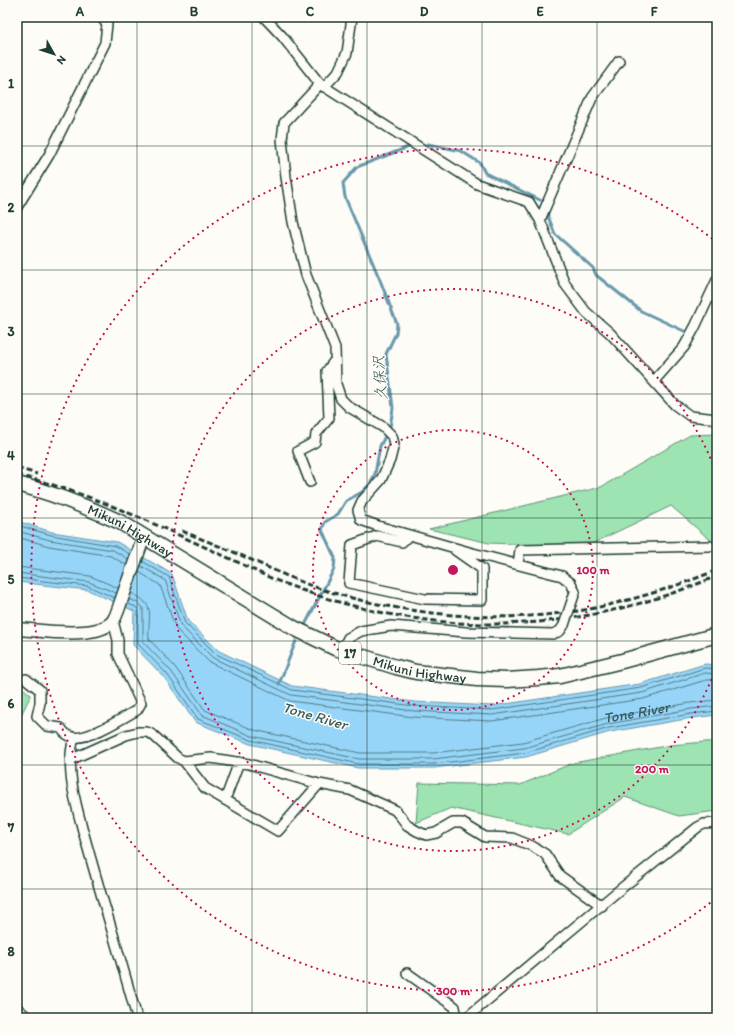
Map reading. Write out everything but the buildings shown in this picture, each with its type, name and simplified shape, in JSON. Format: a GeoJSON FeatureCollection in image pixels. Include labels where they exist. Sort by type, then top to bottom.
{"type":"FeatureCollection","features":[{"type":"Feature","properties":{"kind":"highway","name":"Mikuni Highway"},"geometry":{"type":"LineString","coordinates":[[17,484],[50,493],[93,509],[120,522],[142,541],[294,628],[342,650],[396,667],[450,677],[507,680],[560,676],[717,635]]}},
{"type":"Feature","properties":{"kind":"main road"},"geometry":{"type":"LineString","coordinates":[[17,629],[81,633],[102,629],[113,621],[118,610],[142,541]]}},
{"type":"Feature","properties":{"kind":"main road"},"geometry":{"type":"LineString","coordinates":[[17,1010],[26,1018]]}},
{"type":"Feature","properties":{"kind":"street"},"geometry":{"type":"LineString","coordinates":[[17,207],[49,155],[105,43],[107,24],[100,17]]}},
{"type":"Feature","properties":{"kind":"street"},"geometry":{"type":"LineString","coordinates":[[264,17],[282,36],[322,86],[477,184],[528,202],[540,220],[565,284],[586,312],[610,333],[675,405],[690,416],[717,419]]}},
{"type":"Feature","properties":{"kind":"street"},"geometry":{"type":"LineString","coordinates":[[342,650],[348,638],[360,631],[391,626],[466,632],[553,634],[560,631],[564,625],[575,592],[571,583],[562,576],[409,535],[361,520],[358,510],[362,501],[381,480],[390,460],[394,444],[392,436],[383,427],[349,407],[341,400],[336,384],[335,348],[306,275],[297,237],[286,177],[282,140],[284,123],[338,72],[347,53],[352,17]]}},
{"type":"Feature","properties":{"kind":"street"},"geometry":{"type":"LineString","coordinates":[[540,220],[592,98],[619,61]]}},
{"type":"Feature","properties":{"kind":"street"},"geometry":{"type":"LineString","coordinates":[[654,382],[684,347],[715,290],[717,280]]}},
{"type":"Feature","properties":{"kind":"street"},"geometry":{"type":"LineString","coordinates":[[310,482],[298,451],[315,442],[316,434],[329,418],[327,371],[335,360]]}},
{"type":"Feature","properties":{"kind":"street"},"geometry":{"type":"LineString","coordinates":[[409,535],[402,542],[377,536],[352,545],[349,583],[425,599],[482,600],[482,569],[449,546]]}},
{"type":"Feature","properties":{"kind":"street"},"geometry":{"type":"LineString","coordinates":[[518,564],[520,550],[710,546]]}},
{"type":"Feature","properties":{"kind":"street"},"geometry":{"type":"LineString","coordinates":[[26,679],[40,690],[40,703],[37,716],[47,726],[61,728],[64,734],[74,738],[89,736],[137,710],[142,704],[118,654],[118,640],[113,621]]}},
{"type":"Feature","properties":{"kind":"street"},"geometry":{"type":"LineString","coordinates":[[70,760],[126,735],[138,732],[147,732],[153,735],[178,758],[184,761],[205,788],[278,831],[319,784]]}},
{"type":"Feature","properties":{"kind":"street"},"geometry":{"type":"LineString","coordinates":[[74,738],[71,748],[70,771],[77,807],[88,851],[123,965],[137,1018]]}},
{"type":"Feature","properties":{"kind":"street"},"geometry":{"type":"LineString","coordinates":[[184,761],[211,758],[239,762],[319,784],[350,790],[395,810],[407,825],[426,835],[436,833],[453,823],[462,822],[485,837],[512,838],[532,846],[545,854],[560,876],[602,906]]}},
{"type":"Feature","properties":{"kind":"street"},"geometry":{"type":"LineString","coordinates":[[225,800],[239,762]]}},
{"type":"Feature","properties":{"kind":"street"},"geometry":{"type":"LineString","coordinates":[[466,1018],[602,906],[618,891],[698,827],[704,824],[717,823]]}},
{"type":"Feature","properties":{"kind":"street"},"geometry":{"type":"LineString","coordinates":[[407,972],[455,1007],[457,1018]]}},
{"type":"Feature","properties":{"kind":"green space"},"geometry":{"type":"Polygon","coordinates":[[[593,17],[717,17],[596,19],[593,17]]]}},
{"type":"Feature","properties":{"kind":"green space"},"geometry":{"type":"Polygon","coordinates":[[[717,434],[716,545],[671,506],[585,547],[489,543],[429,529],[601,487],[690,435],[717,434]]]}},
{"type":"Feature","properties":{"kind":"green space"},"geometry":{"type":"Polygon","coordinates":[[[17,683],[31,695],[20,717],[19,745],[17,745],[17,683]]]}},
{"type":"Feature","properties":{"kind":"green space"},"geometry":{"type":"Polygon","coordinates":[[[717,741],[717,811],[679,816],[625,797],[568,834],[451,808],[416,823],[419,783],[520,785],[573,763],[671,745],[717,741]]]}},
{"type":"Feature","properties":{"kind":"water","name":"Tone River"},"geometry":{"type":"Polygon","coordinates":[[[17,521],[52,532],[117,542],[172,574],[188,621],[219,651],[292,686],[414,702],[492,706],[640,684],[705,664],[717,665],[717,715],[610,732],[526,757],[434,768],[358,768],[250,744],[195,722],[163,676],[133,645],[134,611],[88,590],[17,582],[17,521]]]}},
{"type":"Feature","properties":{"kind":"waterway","name":"久保沢"},"geometry":{"type":"LineString","coordinates":[[428,144],[461,151],[480,163],[485,173],[540,200]]}},
{"type":"Feature","properties":{"kind":"waterway","name":"久保沢"},"geometry":{"type":"LineString","coordinates":[[305,625],[334,569],[335,558],[322,530],[325,522],[338,514],[346,501],[362,492],[370,484],[375,474],[380,446],[390,427],[393,408],[386,354],[396,333],[397,324],[345,197],[343,183],[357,167],[411,146]]}},
{"type":"Feature","properties":{"kind":"waterway","name":"久保沢"},"geometry":{"type":"LineString","coordinates":[[546,211],[555,234],[593,268],[596,275],[641,311],[684,331]]}},
{"type":"Feature","properties":{"kind":"waterway","name":"久保沢"},"geometry":{"type":"LineString","coordinates":[[279,684],[296,641]]}},
{"type":"Feature","properties":{"kind":"railway"},"geometry":{"type":"LineString","coordinates":[[17,468],[37,474]]}},
{"type":"Feature","properties":{"kind":"railway"},"geometry":{"type":"LineString","coordinates":[[17,475],[73,491],[100,501],[154,524],[273,579],[329,599],[384,613],[440,621],[495,624],[551,621],[606,612],[662,597],[717,576]]}},
{"type":"Feature","properties":{"kind":"railway"},"geometry":{"type":"LineString","coordinates":[[182,531],[321,589],[376,604],[432,613],[488,617],[517,617],[584,610],[622,602],[686,582],[717,570]]}}]}
